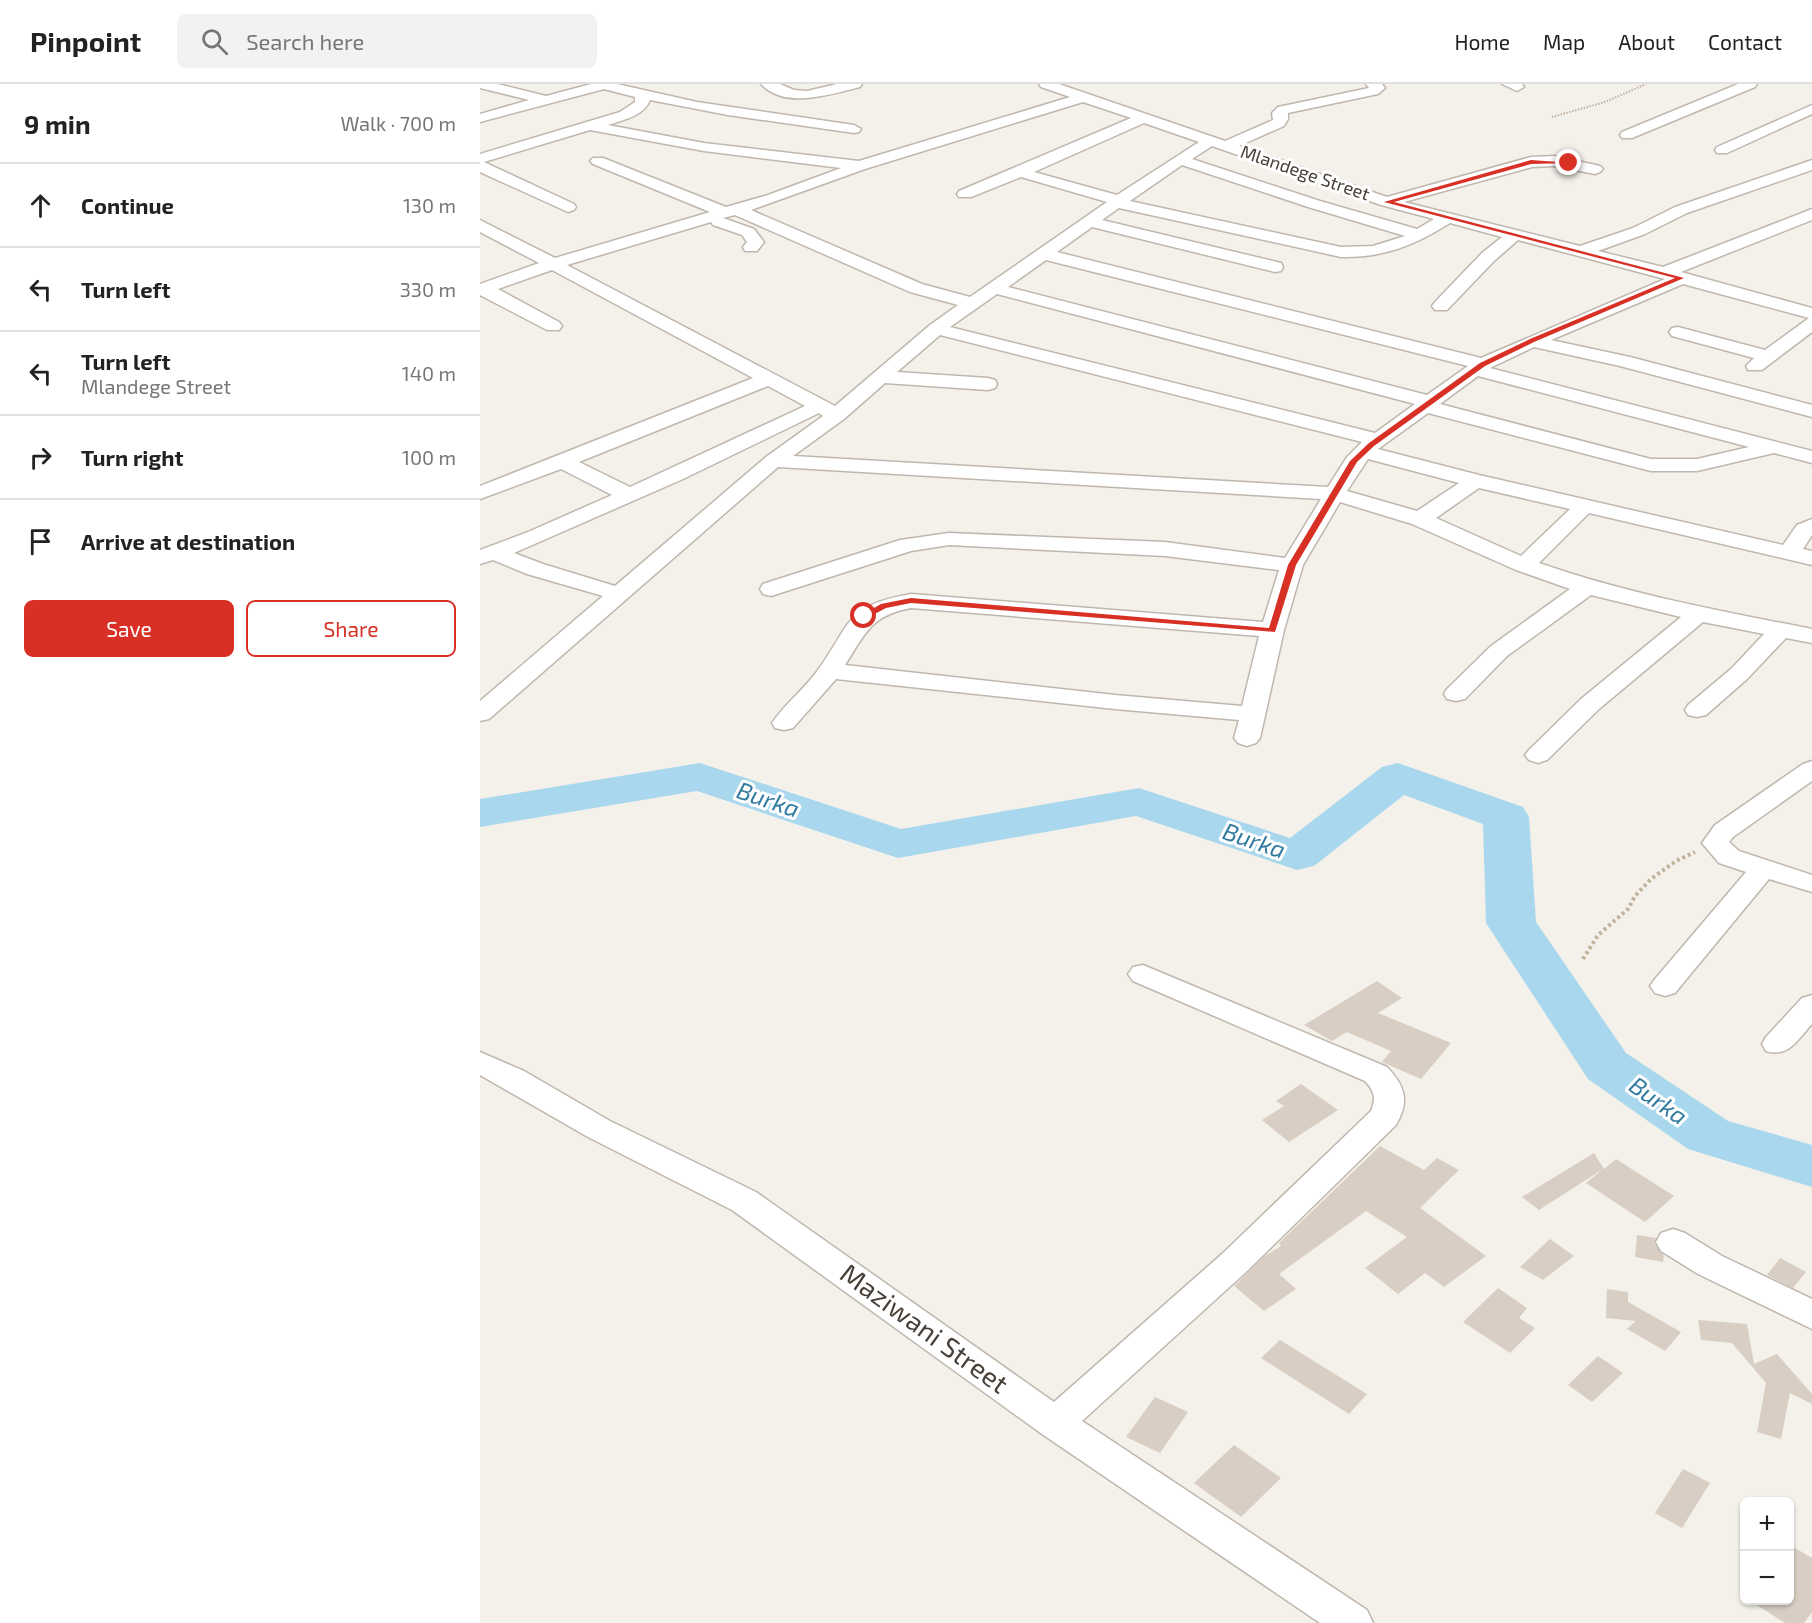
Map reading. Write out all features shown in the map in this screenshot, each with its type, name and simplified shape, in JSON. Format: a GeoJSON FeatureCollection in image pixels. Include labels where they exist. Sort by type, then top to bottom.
{"type":"FeatureCollection","features":[{"type":"Feature","properties":{"kind":"street"},"geometry":{"type":"LineString","coordinates":[[481,84],[545,101]]}},
{"type":"Feature","properties":{"kind":"street"},"geometry":{"type":"LineString","coordinates":[[480,118],[606,84],[640,95],[715,109],[854,129]]}},
{"type":"Feature","properties":{"kind":"street"},"geometry":{"type":"LineString","coordinates":[[768,84],[792,93],[807,95],[855,84]]}},
{"type":"Feature","properties":{"kind":"street","name":"Mlandege Street"},"geometry":{"type":"LineString","coordinates":[[1046,84],[1387,202],[1673,275],[1812,314]]}},
{"type":"Feature","properties":{"kind":"street"},"geometry":{"type":"LineString","coordinates":[[480,714],[829,410],[879,377],[936,329],[993,288],[1181,160],[1218,143],[1279,123],[1281,119],[1279,113],[1283,110],[1373,92],[1378,88],[1373,84]]}},
{"type":"Feature","properties":{"kind":"street"},"geometry":{"type":"LineString","coordinates":[[1627,135],[1750,84]]}},
{"type":"Feature","properties":{"kind":"street"},"geometry":{"type":"LineString","coordinates":[[480,159],[634,111],[643,100],[640,95]]}},
{"type":"Feature","properties":{"kind":"street"},"geometry":{"type":"LineString","coordinates":[[487,287],[552,264],[774,198],[861,166],[1084,98]]}},
{"type":"Feature","properties":{"kind":"street"},"geometry":{"type":"LineString","coordinates":[[1722,150],[1812,109]]}},
{"type":"Feature","properties":{"kind":"street"},"geometry":{"type":"LineString","coordinates":[[965,195],[1022,173],[1042,161],[1143,118]]}},
{"type":"Feature","properties":{"kind":"street"},"geometry":{"type":"LineString","coordinates":[[590,126],[704,147],[861,166]]}},
{"type":"Feature","properties":{"kind":"street"},"geometry":{"type":"LineString","coordinates":[[1181,160],[1314,204],[1420,235]]}},
{"type":"Feature","properties":{"kind":"street"},"geometry":{"type":"LineString","coordinates":[[598,161],[732,211],[916,288],[942,297],[972,303]]}},
{"type":"Feature","properties":{"kind":"street"},"geometry":{"type":"LineString","coordinates":[[1387,202],[1531,162],[1555,161],[1595,169]]}},
{"type":"Feature","properties":{"kind":"street"},"geometry":{"type":"LineString","coordinates":[[480,165],[568,207]]}},
{"type":"Feature","properties":{"kind":"street"},"geometry":{"type":"LineString","coordinates":[[1580,252],[1639,231],[1681,210],[1812,165]]}},
{"type":"Feature","properties":{"kind":"street"},"geometry":{"type":"LineString","coordinates":[[1022,173],[1118,202],[1341,252],[1388,250],[1420,235],[1447,218]]}},
{"type":"Feature","properties":{"kind":"street"},"geometry":{"type":"LineString","coordinates":[[1247,738],[1272,630],[1292,565],[1354,461],[1480,367],[1673,275],[1812,214]]}},
{"type":"Feature","properties":{"kind":"street"},"geometry":{"type":"LineString","coordinates":[[706,219],[748,232],[756,242],[751,247]]}},
{"type":"Feature","properties":{"kind":"street"},"geometry":{"type":"LineString","coordinates":[[1090,222],[1275,267]]}},
{"type":"Feature","properties":{"kind":"street"},"geometry":{"type":"LineString","coordinates":[[480,225],[829,410]]}},
{"type":"Feature","properties":{"kind":"street"},"geometry":{"type":"LineString","coordinates":[[1441,306],[1488,257],[1514,235]]}},
{"type":"Feature","properties":{"kind":"street"},"geometry":{"type":"LineString","coordinates":[[1042,255],[1480,367],[1770,448],[1812,457]]}},
{"type":"Feature","properties":{"kind":"street"},"geometry":{"type":"LineString","coordinates":[[480,271],[487,287],[553,326]]}},
{"type":"Feature","properties":{"kind":"street"},"geometry":{"type":"LineString","coordinates":[[993,288],[1651,465],[1697,465],[1770,448]]}},
{"type":"Feature","properties":{"kind":"street"},"geometry":{"type":"LineString","coordinates":[[1678,332],[1761,361],[1812,323]]}},
{"type":"Feature","properties":{"kind":"street"},"geometry":{"type":"LineString","coordinates":[[936,329],[1372,446],[1476,480],[1812,558]]}},
{"type":"Feature","properties":{"kind":"street"},"geometry":{"type":"LineString","coordinates":[[1532,341],[1623,361],[1812,411]]}},
{"type":"Feature","properties":{"kind":"street"},"geometry":{"type":"LineString","coordinates":[[879,377],[988,384]]}},
{"type":"Feature","properties":{"kind":"street"},"geometry":{"type":"LineString","coordinates":[[480,493],[563,462],[768,378]]}},
{"type":"Feature","properties":{"kind":"street"},"geometry":{"type":"LineString","coordinates":[[487,555],[765,434],[829,410]]}},
{"type":"Feature","properties":{"kind":"street"},"geometry":{"type":"LineString","coordinates":[[773,461],[1336,494],[1420,519],[1524,565],[1587,587],[1698,614],[1812,636]]}},
{"type":"Feature","properties":{"kind":"street"},"geometry":{"type":"LineString","coordinates":[[563,462],[629,495]]}},
{"type":"Feature","properties":{"kind":"street"},"geometry":{"type":"LineString","coordinates":[[1420,519],[1476,480]]}},
{"type":"Feature","properties":{"kind":"street"},"geometry":{"type":"LineString","coordinates":[[1524,565],[1586,505]]}},
{"type":"Feature","properties":{"kind":"street"},"geometry":{"type":"LineString","coordinates":[[1790,553],[1797,538],[1812,525]]}},
{"type":"Feature","properties":{"kind":"street"},"geometry":{"type":"LineString","coordinates":[[771,589],[908,545],[949,538],[1165,549],[1292,565]]}},
{"type":"Feature","properties":{"kind":"street"},"geometry":{"type":"LineString","coordinates":[[487,555],[620,594]]}},
{"type":"Feature","properties":{"kind":"street"},"geometry":{"type":"LineString","coordinates":[[1455,694],[1499,651],[1587,587]]}},
{"type":"Feature","properties":{"kind":"street"},"geometry":{"type":"LineString","coordinates":[[784,723],[830,671],[864,616],[884,606],[911,601],[1272,630]]}},
{"type":"Feature","properties":{"kind":"street"},"geometry":{"type":"LineString","coordinates":[[1538,755],[1590,704],[1698,614]]}},
{"type":"Feature","properties":{"kind":"street"},"geometry":{"type":"LineString","coordinates":[[1696,710],[1739,674],[1781,630]]}},
{"type":"Feature","properties":{"kind":"street"},"geometry":{"type":"LineString","coordinates":[[830,671],[1253,714]]}},
{"type":"Feature","properties":{"kind":"street"},"geometry":{"type":"LineString","coordinates":[[1812,769],[1724,831],[1715,843],[1730,857],[1812,884]]}},
{"type":"Feature","properties":{"kind":"street"},"geometry":{"type":"LineString","coordinates":[[1665,986],[1775,872],[1812,861]]}},
{"type":"Feature","properties":{"kind":"street"},"geometry":{"type":"LineString","coordinates":[[1055,1423],[1234,1263],[1385,1116],[1391,1101],[1388,1086],[1376,1074],[1143,974]]}},
{"type":"Feature","properties":{"kind":"street"},"geometry":{"type":"LineString","coordinates":[[1777,1044],[1812,1005]]}},
{"type":"Feature","properties":{"kind":"street","name":"Maziwani Street"},"geometry":{"type":"LineString","coordinates":[[480,1062],[513,1078],[599,1129],[744,1201],[1055,1423],[1353,1623]]}},
{"type":"Feature","properties":{"kind":"street"},"geometry":{"type":"LineString","coordinates":[[1673,1242],[1710,1265],[1812,1315]]}},
{"type":"Feature","properties":{"kind":"path"},"geometry":{"type":"LineString","coordinates":[[1552,117],[1605,102],[1646,84]]}},
{"type":"Feature","properties":{"kind":"path"},"geometry":{"type":"LineString","coordinates":[[1583,959],[1598,935],[1628,909],[1635,896],[1651,879],[1676,861],[1715,843]]}},
{"type":"Feature","properties":{"kind":"building"},"geometry":{"type":"Polygon","coordinates":[[[1377,981],[1402,998],[1378,1013],[1451,1043],[1421,1079],[1382,1062],[1391,1051],[1347,1032],[1332,1041],[1304,1025],[1377,981]]]}},
{"type":"Feature","properties":{"kind":"building"},"geometry":{"type":"Polygon","coordinates":[[[1301,1084],[1338,1110],[1289,1142],[1262,1120],[1284,1106],[1276,1101],[1301,1084]]]}},
{"type":"Feature","properties":{"kind":"building"},"geometry":{"type":"Polygon","coordinates":[[[1380,1146],[1424,1170],[1437,1158],[1459,1170],[1420,1208],[1486,1256],[1444,1287],[1425,1273],[1398,1294],[1365,1268],[1407,1237],[1366,1211],[1279,1274],[1296,1289],[1264,1311],[1234,1286],[1265,1256],[1281,1246],[1279,1243],[1380,1146]]]}},
{"type":"Feature","properties":{"kind":"building"},"geometry":{"type":"Polygon","coordinates":[[[1594,1153],[1604,1169],[1616,1159],[1674,1196],[1645,1222],[1586,1183],[1603,1169],[1539,1210],[1522,1197],[1594,1153]]]}},
{"type":"Feature","properties":{"kind":"building"},"geometry":{"type":"Polygon","coordinates":[[[1637,1235],[1656,1238],[1654,1243],[1664,1256],[1663,1262],[1635,1257],[1637,1235]]]}},
{"type":"Feature","properties":{"kind":"building"},"geometry":{"type":"Polygon","coordinates":[[[1550,1239],[1574,1256],[1543,1280],[1520,1267],[1550,1239]]]}},
{"type":"Feature","properties":{"kind":"building"},"geometry":{"type":"Polygon","coordinates":[[[1780,1258],[1806,1272],[1793,1288],[1767,1275],[1780,1258]]]}},
{"type":"Feature","properties":{"kind":"building"},"geometry":{"type":"Polygon","coordinates":[[[1498,1288],[1527,1308],[1519,1318],[1535,1328],[1510,1353],[1463,1322],[1498,1288]]]}},
{"type":"Feature","properties":{"kind":"building"},"geometry":{"type":"Polygon","coordinates":[[[1607,1289],[1628,1292],[1628,1302],[1681,1332],[1665,1351],[1627,1329],[1636,1321],[1606,1318],[1607,1289]]]}},
{"type":"Feature","properties":{"kind":"building"},"geometry":{"type":"Polygon","coordinates":[[[1698,1320],[1747,1324],[1754,1364],[1777,1354],[1812,1394],[1812,1404],[1790,1393],[1781,1439],[1757,1432],[1766,1383],[1732,1343],[1701,1340],[1698,1320]]]}},
{"type":"Feature","properties":{"kind":"building"},"geometry":{"type":"Polygon","coordinates":[[[1280,1340],[1367,1394],[1349,1414],[1261,1358],[1280,1340]]]}},
{"type":"Feature","properties":{"kind":"building"},"geometry":{"type":"Polygon","coordinates":[[[1598,1356],[1623,1373],[1592,1402],[1568,1385],[1598,1356]]]}},
{"type":"Feature","properties":{"kind":"building"},"geometry":{"type":"Polygon","coordinates":[[[1155,1397],[1188,1412],[1160,1453],[1126,1437],[1155,1397]]]}},
{"type":"Feature","properties":{"kind":"building"},"geometry":{"type":"Polygon","coordinates":[[[1234,1445],[1281,1478],[1241,1517],[1194,1483],[1234,1445]]]}},
{"type":"Feature","properties":{"kind":"building"},"geometry":{"type":"Polygon","coordinates":[[[1683,1469],[1710,1483],[1682,1528],[1655,1513],[1683,1469]]]}},
{"type":"Feature","properties":{"kind":"building"},"geometry":{"type":"Polygon","coordinates":[[[1794,1547],[1812,1558],[1812,1612],[1804,1623],[1785,1623],[1757,1605],[1794,1605],[1794,1547]]]}},
{"type":"Feature","properties":{"kind":"waterway","name":"Burka"},"geometry":{"type":"LineString","coordinates":[[480,813],[700,777],[898,844],[1139,802],[1297,856],[1398,777],[1506,817],[1511,923],[1607,1066],[1708,1135],[1812,1166]]}},
{"type":"Feature","properties":{"kind":"route"},"geometry":{"type":"LineString","coordinates":[[864,616],[884,606],[911,601],[1272,630],[1292,565],[1354,461],[1371,445],[1483,364],[1681,278],[1387,202],[1531,162],[1569,163]]}}]}
